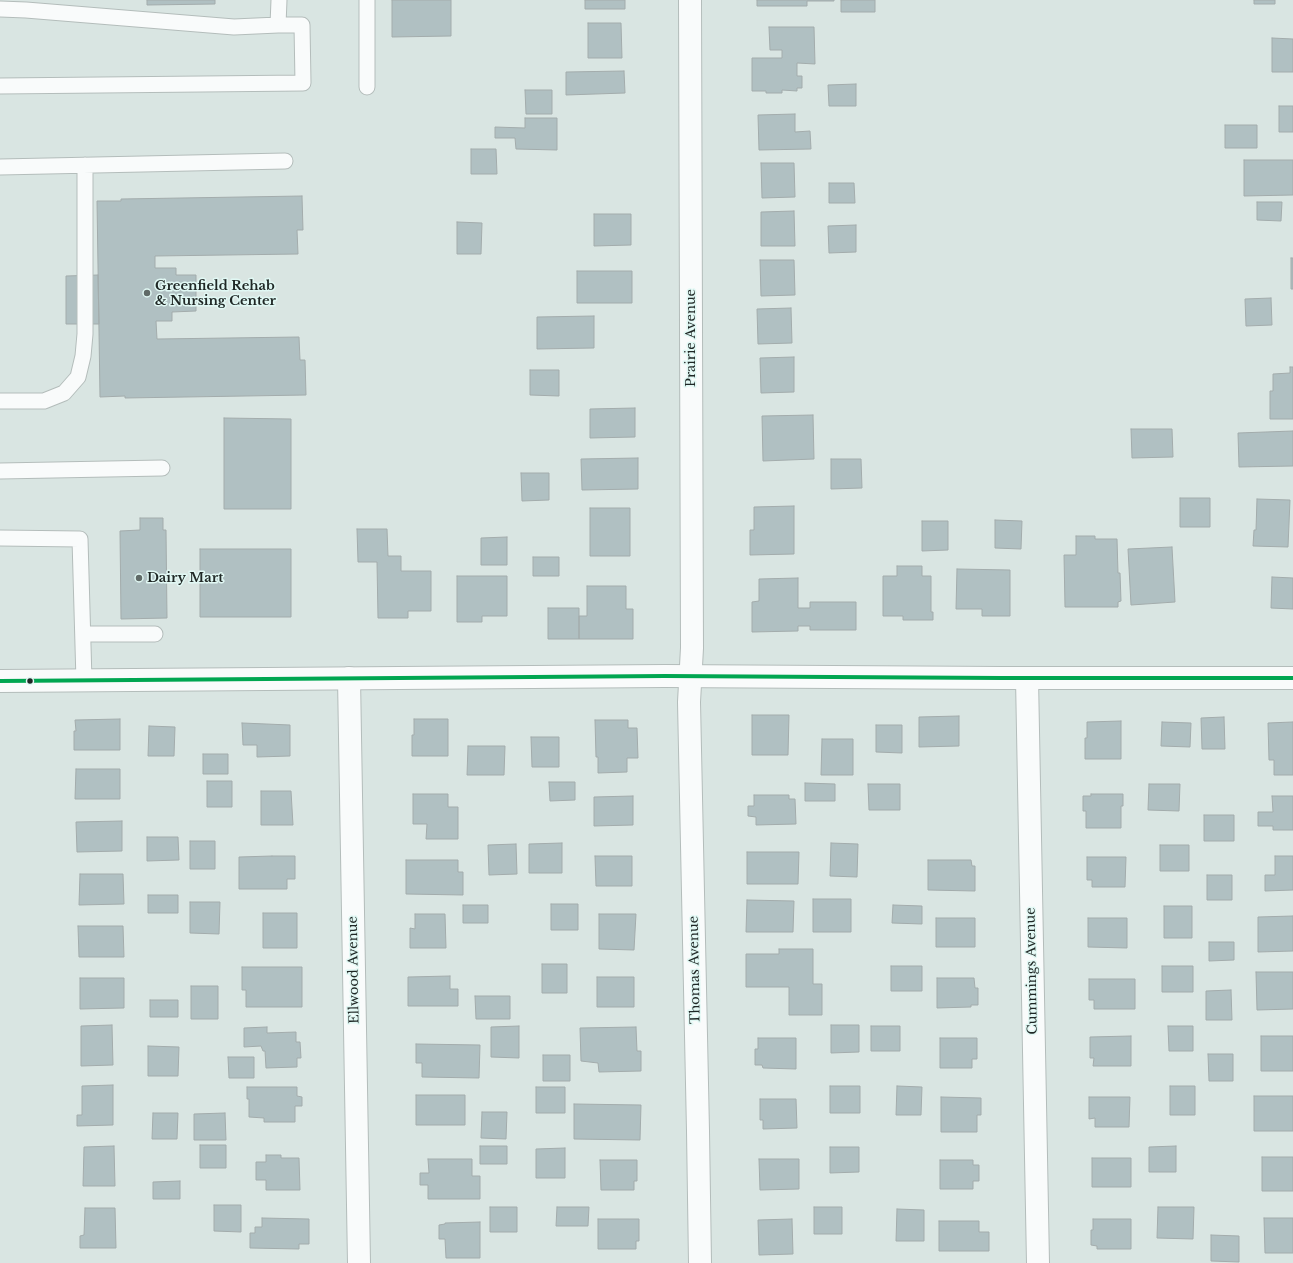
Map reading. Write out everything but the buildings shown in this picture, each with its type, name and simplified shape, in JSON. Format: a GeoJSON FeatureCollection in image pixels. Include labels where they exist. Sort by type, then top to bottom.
{"type":"FeatureCollection","features":[{"type":"Feature","properties":{"kind":"street","name":"Prairie Avenue"},"geometry":{"type":"LineString","coordinates":[[690,0],[691,676]]}},
{"type":"Feature","properties":{"kind":"street"},"geometry":{"type":"LineString","coordinates":[[0,682],[691,676],[1293,678]]}},
{"type":"Feature","properties":{"kind":"street","name":"Thomas Avenue"},"geometry":{"type":"LineString","coordinates":[[691,676],[689,702],[700,1263]]}},
{"type":"Feature","properties":{"kind":"street","name":"Ellwood Avenue"},"geometry":{"type":"LineString","coordinates":[[349,678],[359,1263]]}},
{"type":"Feature","properties":{"kind":"street","name":"Cummings Avenue"},"geometry":{"type":"LineString","coordinates":[[1027,678],[1038,1263]]}},
{"type":"Feature","properties":{"kind":"lane"},"geometry":{"type":"LineString","coordinates":[[278,0],[278,26]]}},
{"type":"Feature","properties":{"kind":"lane"},"geometry":{"type":"LineString","coordinates":[[367,0],[367,87]]}},
{"type":"Feature","properties":{"kind":"lane"},"geometry":{"type":"LineString","coordinates":[[0,9],[234,27],[302,25],[303,83],[0,86]]}},
{"type":"Feature","properties":{"kind":"lane"},"geometry":{"type":"LineString","coordinates":[[0,167],[285,161]]}},
{"type":"Feature","properties":{"kind":"lane"},"geometry":{"type":"LineString","coordinates":[[0,401],[44,401],[64,394],[78,376],[83,356],[85,334],[84,165]]}},
{"type":"Feature","properties":{"kind":"lane"},"geometry":{"type":"LineString","coordinates":[[0,471],[162,468]]}},
{"type":"Feature","properties":{"kind":"lane"},"geometry":{"type":"LineString","coordinates":[[0,538],[80,539],[84,681]]}},
{"type":"Feature","properties":{"kind":"lane"},"geometry":{"type":"LineString","coordinates":[[83,634],[155,634]]}},
{"type":"Feature","properties":{"kind":"transit line"},"geometry":{"type":"LineString","coordinates":[[0,681],[665,676],[1293,678]]}},
{"type":"Feature","properties":{"kind":"place","name":"Greenfield Rehab & Nursing Center"},"geometry":{"type":"Point","coordinates":[147,293]}},
{"type":"Feature","properties":{"kind":"place","name":"Dairy Mart"},"geometry":{"type":"Point","coordinates":[139,578]}}]}
